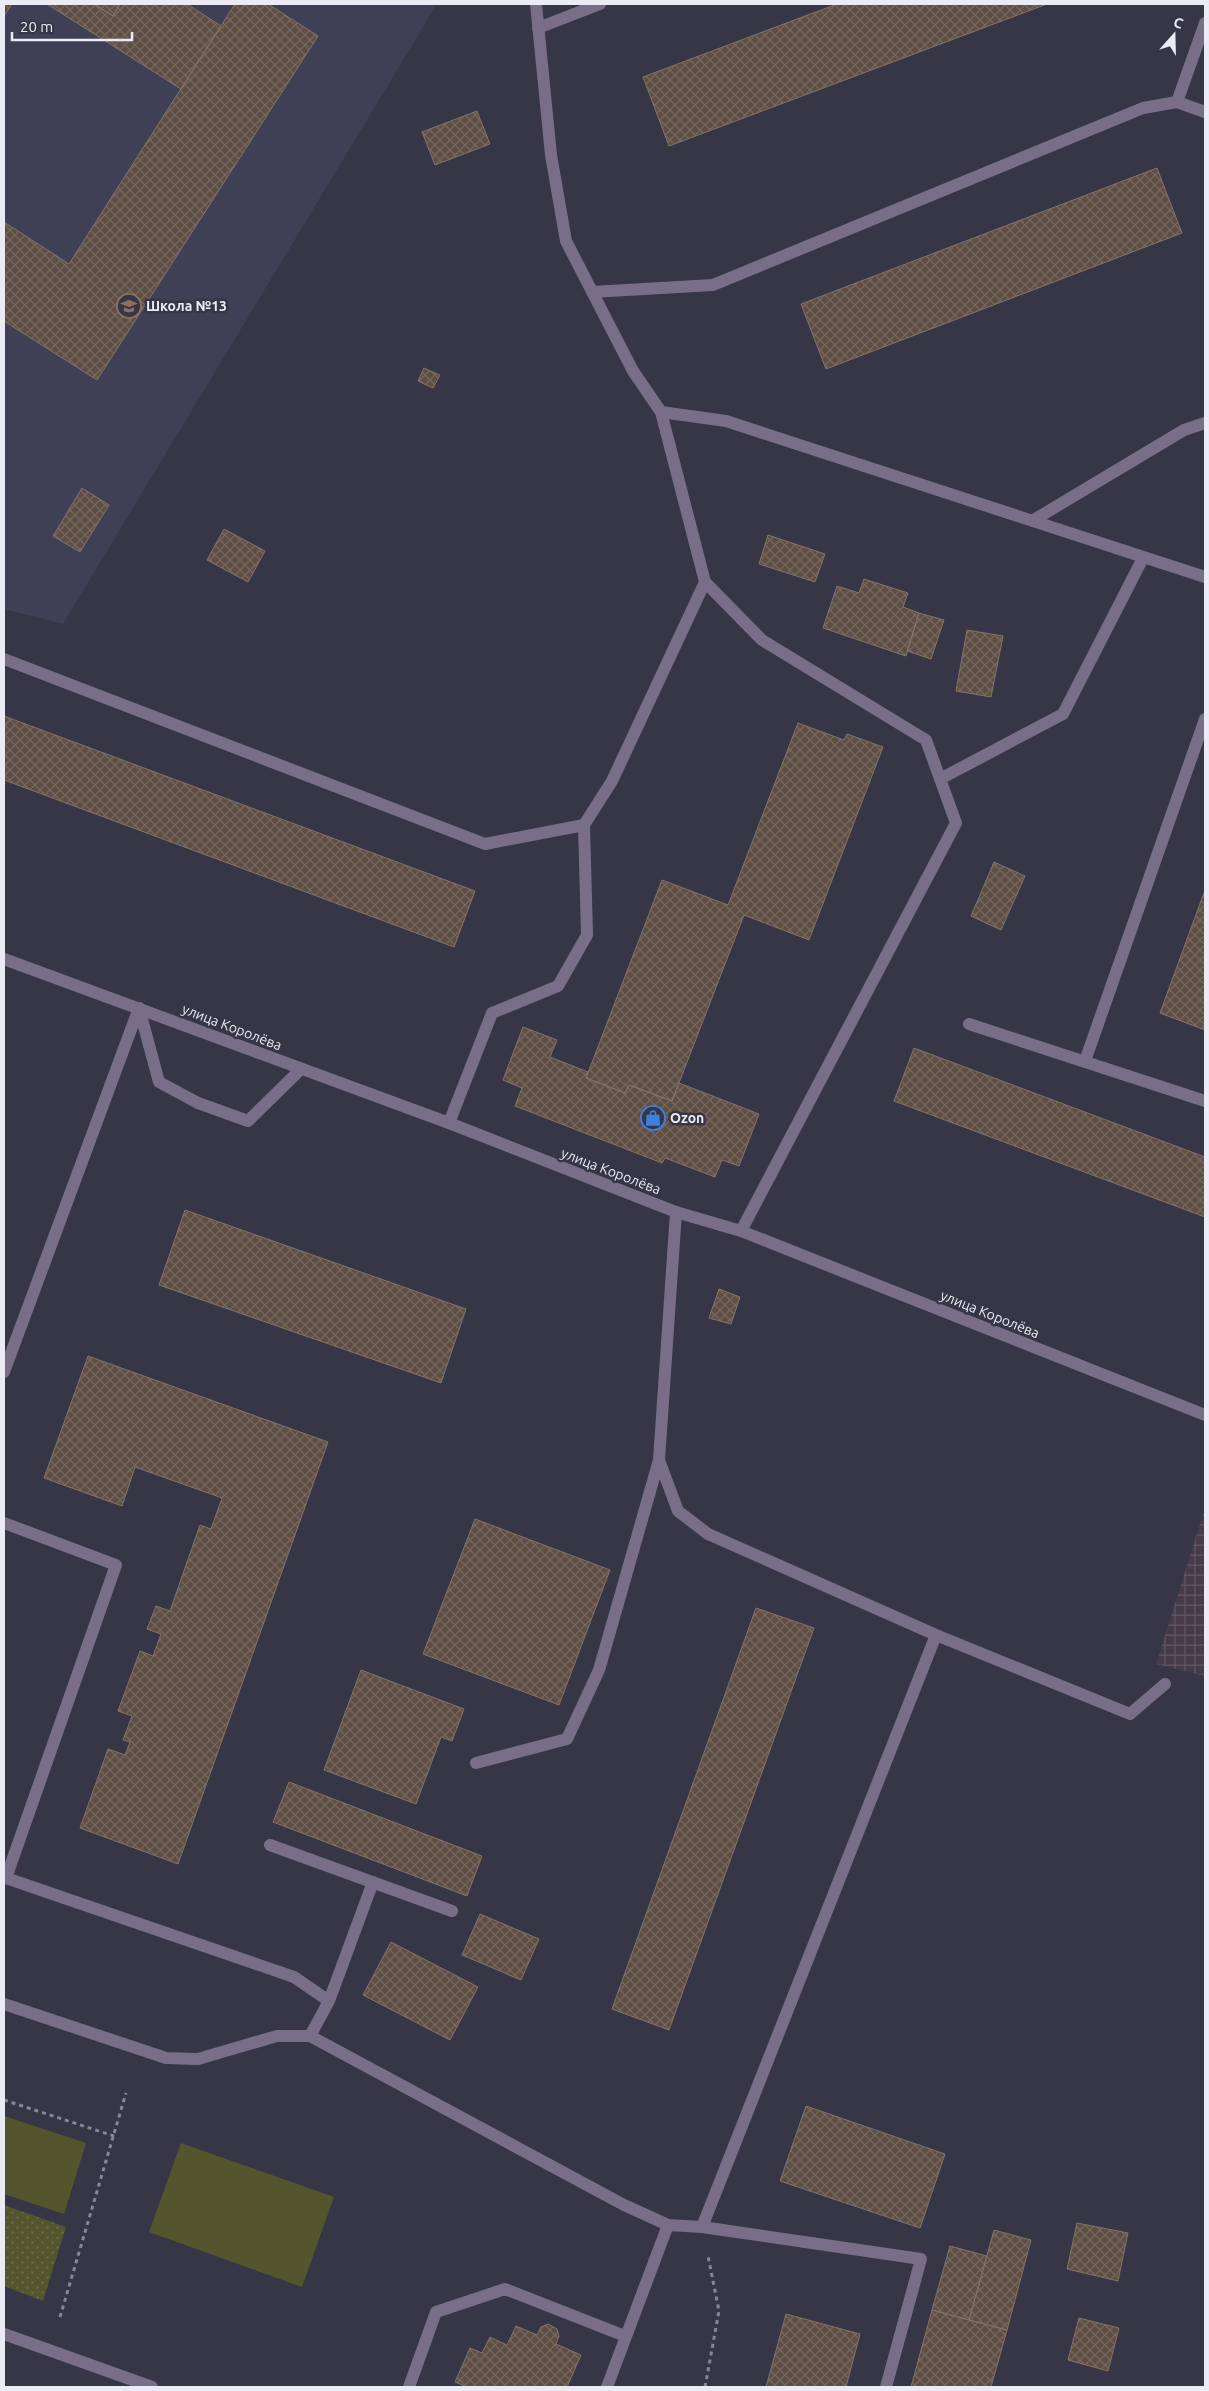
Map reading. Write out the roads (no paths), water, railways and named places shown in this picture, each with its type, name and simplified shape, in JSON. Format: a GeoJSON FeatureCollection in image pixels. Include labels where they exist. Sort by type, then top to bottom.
{"type":"FeatureCollection","features":[{"type":"Feature","properties":{"kind":"street"},"geometry":{"type":"LineString","coordinates":[[536,4],[551,155],[566,241],[633,371],[661,412],[705,582],[762,640],[926,740],[956,823],[741,1231]]}},
{"type":"Feature","properties":{"kind":"street"},"geometry":{"type":"LineString","coordinates":[[538,28],[600,4]]}},
{"type":"Feature","properties":{"kind":"street"},"geometry":{"type":"LineString","coordinates":[[1176,102],[1205,23]]}},
{"type":"Feature","properties":{"kind":"street"},"geometry":{"type":"LineString","coordinates":[[592,292],[713,285],[1143,108],[1176,102],[1205,112]]}},
{"type":"Feature","properties":{"kind":"street"},"geometry":{"type":"LineString","coordinates":[[661,412],[726,421],[1205,578]]}},
{"type":"Feature","properties":{"kind":"street"},"geometry":{"type":"LineString","coordinates":[[1032,521],[1184,430],[1205,423]]}},
{"type":"Feature","properties":{"kind":"street"},"geometry":{"type":"LineString","coordinates":[[940,779],[1063,714],[1143,558]]}},
{"type":"Feature","properties":{"kind":"street"},"geometry":{"type":"LineString","coordinates":[[449,1123],[492,1013],[558,986],[587,935],[584,825],[612,781],[705,582]]}},
{"type":"Feature","properties":{"kind":"street"},"geometry":{"type":"LineString","coordinates":[[4,659],[485,844],[584,825]]}},
{"type":"Feature","properties":{"kind":"street"},"geometry":{"type":"LineString","coordinates":[[1085,1061],[1205,719]]}},
{"type":"Feature","properties":{"kind":"street","name":"улица Королёва"},"geometry":{"type":"LineString","coordinates":[[4,959],[449,1123],[676,1212],[741,1231],[1205,1415]]}},
{"type":"Feature","properties":{"kind":"street"},"geometry":{"type":"LineString","coordinates":[[139,1008],[159,1082],[198,1103],[248,1121],[301,1069]]}},
{"type":"Feature","properties":{"kind":"street"},"geometry":{"type":"LineString","coordinates":[[4,1372],[139,1008]]}},
{"type":"Feature","properties":{"kind":"street"},"geometry":{"type":"LineString","coordinates":[[969,1024],[1205,1102]]}},
{"type":"Feature","properties":{"kind":"street"},"geometry":{"type":"LineString","coordinates":[[476,1763],[567,1740],[599,1670],[659,1460],[676,1212]]}},
{"type":"Feature","properties":{"kind":"street"},"geometry":{"type":"LineString","coordinates":[[659,1460],[678,1511],[708,1534],[936,1635],[1130,1714],[1165,1684]]}},
{"type":"Feature","properties":{"kind":"street"},"geometry":{"type":"LineString","coordinates":[[4,1523],[116,1565],[6,1878],[294,1977],[329,2002]]}},
{"type":"Feature","properties":{"kind":"street"},"geometry":{"type":"LineString","coordinates":[[702,2226],[936,1635]]}},
{"type":"Feature","properties":{"kind":"street"},"geometry":{"type":"LineString","coordinates":[[270,1845],[452,1911]]}},
{"type":"Feature","properties":{"kind":"street"},"geometry":{"type":"LineString","coordinates":[[310,2036],[329,2002],[373,1882]]}},
{"type":"Feature","properties":{"kind":"street"},"geometry":{"type":"LineString","coordinates":[[4,2004],[166,2058],[198,2059],[277,2036],[310,2036],[624,2206],[668,2225],[702,2226],[921,2260],[886,2387]]}},
{"type":"Feature","properties":{"kind":"street"},"geometry":{"type":"LineString","coordinates":[[608,2387],[625,2336],[668,2225]]}},
{"type":"Feature","properties":{"kind":"street"},"geometry":{"type":"LineString","coordinates":[[408,2387],[436,2312],[505,2289],[625,2336]]}},
{"type":"Feature","properties":{"kind":"street"},"geometry":{"type":"LineString","coordinates":[[4,2334],[152,2387]]}},
{"type":"Feature","properties":{"kind":"place","name":"Школа №13"},"geometry":{"type":"Point","coordinates":[129,306]}},
{"type":"Feature","properties":{"kind":"place","name":"Ozon"},"geometry":{"type":"Point","coordinates":[653,1118]}}]}
